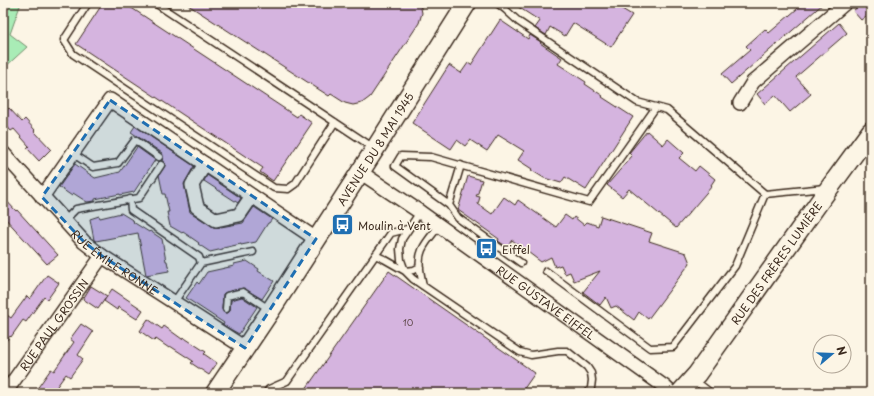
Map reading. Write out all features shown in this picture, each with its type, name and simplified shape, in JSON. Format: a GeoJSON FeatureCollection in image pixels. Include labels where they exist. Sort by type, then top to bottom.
{"type":"FeatureCollection","features":[{"type":"Feature","properties":{"kind":"street","name":"AVENUE DU 8 MAI 1945"},"geometry":{"type":"LineString","coordinates":[[215,393],[271,310],[467,3]]}},
{"type":"Feature","properties":{"kind":"street"},"geometry":{"type":"LineString","coordinates":[[740,103],[752,82],[845,3]]}},
{"type":"Feature","properties":{"kind":"street"},"geometry":{"type":"LineString","coordinates":[[42,196],[110,100],[316,239]]}},
{"type":"Feature","properties":{"kind":"street","name":"RUE DES FRÈRES LUMIÈRE"},"geometry":{"type":"LineString","coordinates":[[680,393],[702,367],[871,131]]}},
{"type":"Feature","properties":{"kind":"street","name":"RUE ÉMILE RONNE"},"geometry":{"type":"LineString","coordinates":[[3,153],[84,242],[102,256],[245,348]]}},
{"type":"Feature","properties":{"kind":"street"},"geometry":{"type":"LineString","coordinates":[[205,164],[192,185],[197,207],[216,220],[239,215],[252,196]]}},
{"type":"Feature","properties":{"kind":"street","name":"RUE GUSTAVE EIFFEL"},"geometry":{"type":"LineString","coordinates":[[360,172],[420,212],[666,387],[670,393]]}},
{"type":"Feature","properties":{"kind":"street","name":"RUE PAUL GROSSIN"},"geometry":{"type":"LineString","coordinates":[[5,393],[102,256]]}},
{"type":"Feature","properties":{"kind":"lane"},"geometry":{"type":"LineString","coordinates":[[88,3],[64,40],[73,54],[274,188],[288,189],[295,184],[334,122]]}},
{"type":"Feature","properties":{"kind":"lane"},"geometry":{"type":"LineString","coordinates":[[155,3],[375,148]]}},
{"type":"Feature","properties":{"kind":"lane"},"geometry":{"type":"LineString","coordinates":[[497,3],[519,22],[636,102],[667,110],[765,194],[829,188]]}},
{"type":"Feature","properties":{"kind":"lane"},"geometry":{"type":"LineString","coordinates":[[521,263],[458,218],[449,205],[395,166],[401,156],[431,157],[590,202],[656,107]]}},
{"type":"Feature","properties":{"kind":"lane"},"geometry":{"type":"LineString","coordinates":[[72,153],[93,167],[118,163],[135,140],[159,157]]}},
{"type":"Feature","properties":{"kind":"lane"},"geometry":{"type":"LineString","coordinates":[[64,220],[76,209],[139,198],[161,165]]}},
{"type":"Feature","properties":{"kind":"lane"},"geometry":{"type":"LineString","coordinates":[[449,205],[461,166]]}},
{"type":"Feature","properties":{"kind":"lane"},"geometry":{"type":"LineString","coordinates":[[546,271],[650,348],[673,347],[735,266],[765,194]]}},
{"type":"Feature","properties":{"kind":"lane"},"geometry":{"type":"LineString","coordinates":[[130,199],[131,210],[200,257],[201,263]]}},
{"type":"Feature","properties":{"kind":"lane"},"geometry":{"type":"LineString","coordinates":[[405,271],[401,260],[400,249],[402,239],[407,229],[420,212]]}},
{"type":"Feature","properties":{"kind":"lane"},"geometry":{"type":"LineString","coordinates":[[423,286],[420,267],[421,252],[439,226]]}},
{"type":"Feature","properties":{"kind":"lane"},"geometry":{"type":"LineString","coordinates":[[266,393],[269,389],[287,381],[391,233],[407,229]]}},
{"type":"Feature","properties":{"kind":"lane"},"geometry":{"type":"LineString","coordinates":[[174,302],[201,263],[253,252]]}},
{"type":"Feature","properties":{"kind":"lane"},"geometry":{"type":"LineString","coordinates":[[375,255],[405,271],[413,279],[520,352],[531,355],[558,351],[566,352],[587,367],[591,373],[592,384],[588,393]]}},
{"type":"Feature","properties":{"kind":"lane"},"geometry":{"type":"LineString","coordinates":[[405,271],[414,270],[420,267]]}},
{"type":"Feature","properties":{"kind":"lane"},"geometry":{"type":"LineString","coordinates":[[226,309],[227,296],[243,292],[271,310]]}},
{"type":"Feature","properties":{"kind":"lane"},"geometry":{"type":"LineString","coordinates":[[692,379],[711,393]]}},
{"type":"Feature","properties":{"kind":"highlighted area"},"geometry":{"type":"Polygon","coordinates":[[[110,100],[316,239],[245,348],[102,256],[84,242],[42,197],[110,100]]]}},
{"type":"Feature","properties":{"kind":"green space"},"geometry":{"type":"Polygon","coordinates":[[[3,3],[21,3],[10,34],[27,47],[3,69],[3,3]]]}},
{"type":"Feature","properties":{"kind":"building"},"geometry":{"type":"Polygon","coordinates":[[[103,3],[124,3],[297,117],[299,114],[312,123],[273,181],[260,172],[263,168],[76,44],[103,3]]]}},
{"type":"Feature","properties":{"kind":"building"},"geometry":{"type":"Polygon","coordinates":[[[185,3],[420,3],[422,13],[419,23],[370,97],[362,103],[353,105],[345,103],[331,94],[329,96],[185,3]]]}},
{"type":"Feature","properties":{"kind":"building"},"geometry":{"type":"Polygon","coordinates":[[[512,3],[612,3],[632,15],[611,47],[573,23],[565,36],[550,27],[546,35],[535,28],[540,21],[512,3]]]}},
{"type":"Feature","properties":{"kind":"building"},"geometry":{"type":"Polygon","coordinates":[[[804,3],[824,3],[731,84],[722,74],[750,50],[746,46],[765,29],[769,33],[804,3]]]}},
{"type":"Feature","properties":{"kind":"building"},"geometry":{"type":"Polygon","coordinates":[[[862,3],[871,3],[871,12],[861,20],[853,11],[862,3]]]}},
{"type":"Feature","properties":{"kind":"building"},"geometry":{"type":"Polygon","coordinates":[[[500,20],[528,39],[530,35],[541,42],[540,43],[562,58],[558,64],[586,82],[585,84],[603,96],[602,97],[633,117],[586,190],[565,177],[561,183],[544,178],[531,170],[532,169],[518,160],[524,151],[498,135],[487,151],[470,140],[465,146],[457,140],[451,149],[412,123],[449,65],[461,73],[468,63],[471,65],[500,20]]]}},
{"type":"Feature","properties":{"kind":"building"},"geometry":{"type":"Polygon","coordinates":[[[839,23],[847,33],[796,77],[811,94],[790,112],[775,95],[765,104],[757,94],[839,23]]]}},
{"type":"Feature","properties":{"kind":"building"},"geometry":{"type":"Polygon","coordinates":[[[9,108],[22,122],[25,119],[51,149],[39,161],[27,148],[29,146],[14,129],[11,131],[3,122],[3,113],[9,108]]]}},
{"type":"Feature","properties":{"kind":"building"},"geometry":{"type":"Polygon","coordinates":[[[135,126],[194,166],[184,184],[190,212],[215,228],[243,223],[254,207],[272,219],[256,242],[241,244],[210,252],[183,232],[182,233],[170,226],[167,212],[169,212],[159,175],[165,166],[165,163],[162,161],[163,155],[131,132],[135,126]]]}},
{"type":"Feature","properties":{"kind":"building"},"geometry":{"type":"Polygon","coordinates":[[[647,131],[663,145],[668,139],[684,153],[679,158],[695,171],[699,166],[715,179],[711,185],[712,186],[676,228],[629,189],[622,197],[607,185],[632,156],[629,153],[647,131]]]}},
{"type":"Feature","properties":{"kind":"building"},"geometry":{"type":"Polygon","coordinates":[[[137,147],[155,160],[134,192],[95,199],[95,201],[87,202],[73,193],[72,196],[59,187],[75,164],[95,178],[120,172],[137,147]]]}},
{"type":"Feature","properties":{"kind":"building"},"geometry":{"type":"Polygon","coordinates":[[[207,175],[241,198],[238,203],[204,181],[207,175]]]}},
{"type":"Feature","properties":{"kind":"building"},"geometry":{"type":"Polygon","coordinates":[[[468,176],[482,180],[476,196],[480,197],[478,204],[492,214],[504,197],[515,205],[518,200],[556,227],[565,215],[572,220],[574,217],[584,225],[587,222],[598,226],[601,216],[652,233],[649,241],[686,253],[690,263],[648,319],[639,312],[634,320],[616,306],[611,308],[606,297],[600,305],[583,292],[600,271],[574,281],[570,272],[565,274],[561,265],[555,267],[551,257],[541,262],[512,240],[507,247],[498,241],[499,239],[458,210],[468,176]]]}},
{"type":"Feature","properties":{"kind":"building"},"geometry":{"type":"Polygon","coordinates":[[[3,197],[16,211],[17,210],[58,255],[47,264],[3,216],[3,197]]]}},
{"type":"Feature","properties":{"kind":"building"},"geometry":{"type":"Polygon","coordinates":[[[121,213],[162,239],[169,271],[146,275],[138,233],[96,241],[94,240],[90,219],[99,216],[100,218],[121,213]]]}},
{"type":"Feature","properties":{"kind":"building"},"geometry":{"type":"Polygon","coordinates":[[[247,261],[259,269],[258,271],[274,281],[262,299],[243,288],[223,294],[222,309],[224,313],[228,313],[230,311],[231,300],[242,297],[257,307],[239,334],[223,325],[224,323],[186,298],[197,282],[199,284],[207,272],[234,266],[234,264],[247,261]]]}},
{"type":"Feature","properties":{"kind":"building"},"geometry":{"type":"Polygon","coordinates":[[[389,271],[535,373],[521,393],[303,393],[389,271]]]}},
{"type":"Feature","properties":{"kind":"building"},"geometry":{"type":"Polygon","coordinates":[[[47,275],[59,283],[47,300],[44,297],[26,322],[23,320],[11,337],[10,336],[3,345],[3,312],[11,318],[27,296],[30,299],[47,275]]]}},
{"type":"Feature","properties":{"kind":"building"},"geometry":{"type":"Polygon","coordinates":[[[91,286],[107,296],[98,309],[83,299],[91,286]]]}},
{"type":"Feature","properties":{"kind":"building"},"geometry":{"type":"Polygon","coordinates":[[[112,289],[143,310],[137,319],[118,307],[117,310],[104,301],[112,289]]]}},
{"type":"Feature","properties":{"kind":"building"},"geometry":{"type":"Polygon","coordinates":[[[148,319],[162,329],[164,326],[182,339],[183,337],[206,352],[204,354],[217,363],[209,375],[191,363],[193,361],[170,346],[169,348],[156,339],[154,341],[140,331],[148,319]]]}},
{"type":"Feature","properties":{"kind":"building"},"geometry":{"type":"Polygon","coordinates":[[[81,324],[93,332],[78,355],[83,359],[70,377],[66,374],[52,393],[34,393],[51,369],[54,371],[74,342],[70,339],[81,324]]]}},
{"type":"Feature","properties":{"kind":"place","name":"Moulin à Vent"},"geometry":{"type":"Point","coordinates":[343,225]}},
{"type":"Feature","properties":{"kind":"place","name":"Eiffel"},"geometry":{"type":"Point","coordinates":[486,249]}}]}
